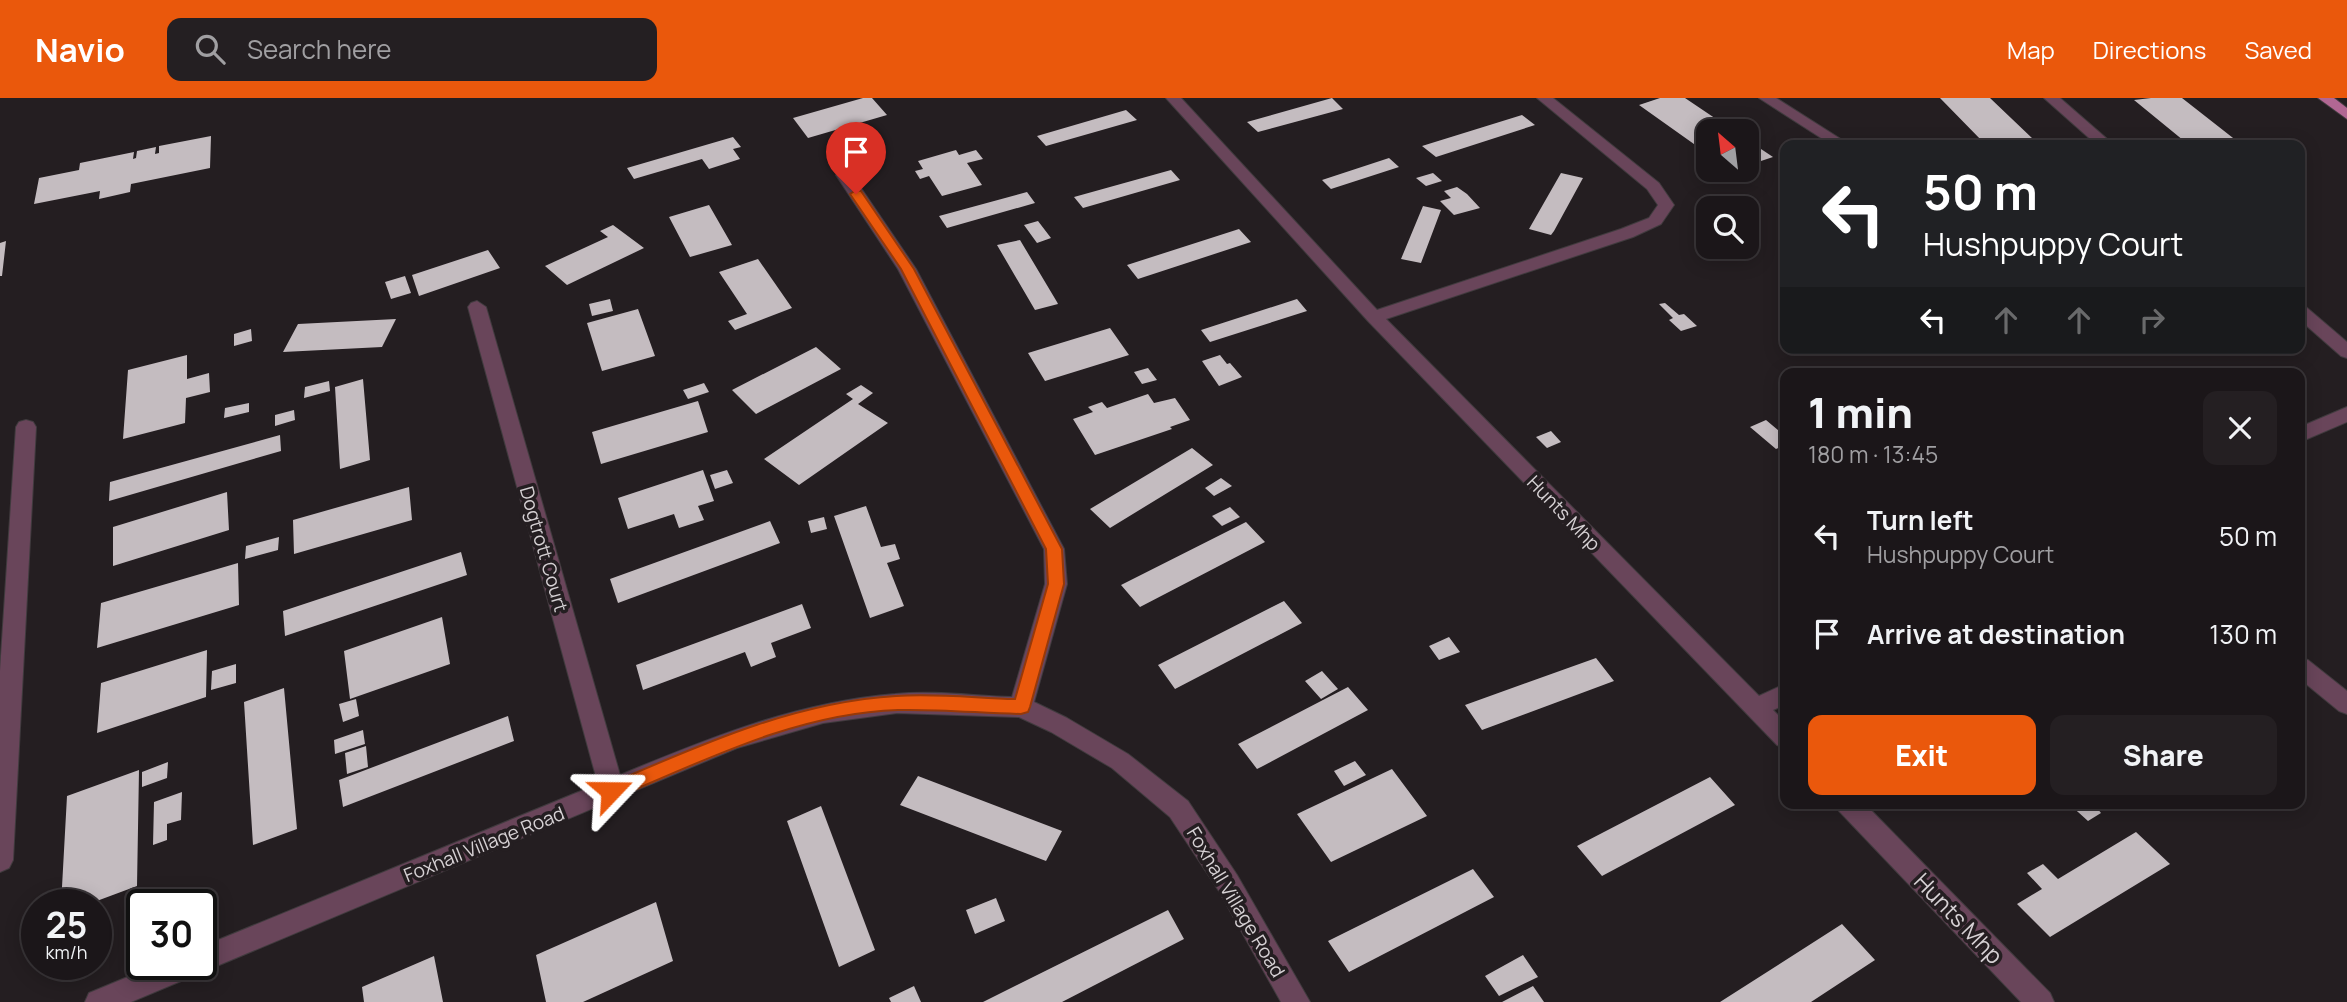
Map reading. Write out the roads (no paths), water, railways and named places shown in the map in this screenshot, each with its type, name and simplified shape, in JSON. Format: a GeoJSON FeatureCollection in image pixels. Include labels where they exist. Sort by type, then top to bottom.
{"type":"FeatureCollection","features":[{"type":"Feature","properties":{"kind":"main road"},"geometry":{"type":"LineString","coordinates":[[2325,98],[2347,115]]}},
{"type":"Feature","properties":{"kind":"street","name":"Hunts Mhp"},"geometry":{"type":"LineString","coordinates":[[1173,98],[1374,317],[1780,733]]}},
{"type":"Feature","properties":{"kind":"street"},"geometry":{"type":"LineString","coordinates":[[1374,317],[1628,233],[1655,221],[1666,205],[1653,186],[1545,98]]}},
{"type":"Feature","properties":{"kind":"street"},"geometry":{"type":"LineString","coordinates":[[1766,98],[1834,140]]}},
{"type":"Feature","properties":{"kind":"street"},"geometry":{"type":"LineString","coordinates":[[2051,98],[2100,140]]}},
{"type":"Feature","properties":{"kind":"street"},"geometry":{"type":"LineString","coordinates":[[844,175],[908,269],[1054,549],[1056,584],[1021,707]]}},
{"type":"Feature","properties":{"kind":"street","name":"Dogtrott Court"},"geometry":{"type":"LineString","coordinates":[[477,307],[611,791]]}},
{"type":"Feature","properties":{"kind":"street"},"geometry":{"type":"LineString","coordinates":[[2305,316],[2347,352]]}},
{"type":"Feature","properties":{"kind":"street"},"geometry":{"type":"LineString","coordinates":[[2305,433],[2347,414]]}},
{"type":"Feature","properties":{"kind":"street"},"geometry":{"type":"LineString","coordinates":[[0,860],[26,427]]}},
{"type":"Feature","properties":{"kind":"street"},"geometry":{"type":"LineString","coordinates":[[2305,671],[2347,704]]}},
{"type":"Feature","properties":{"kind":"street"},"geometry":{"type":"LineString","coordinates":[[1756,708],[1780,696]]}},
{"type":"Feature","properties":{"kind":"street","name":"Foxhall Village Road"},"geometry":{"type":"LineString","coordinates":[[217,953],[733,739],[823,713],[897,703],[1021,707],[1059,724],[1120,761],[1179,809],[1228,883],[1296,1002]]}},
{"type":"Feature","properties":{"kind":"street","name":"Hunts Mhp"},"geometry":{"type":"LineString","coordinates":[[1854,809],[2040,1002]]}},
{"type":"Feature","properties":{"kind":"street"},"geometry":{"type":"LineString","coordinates":[[99,1002],[152,980]]}}]}
